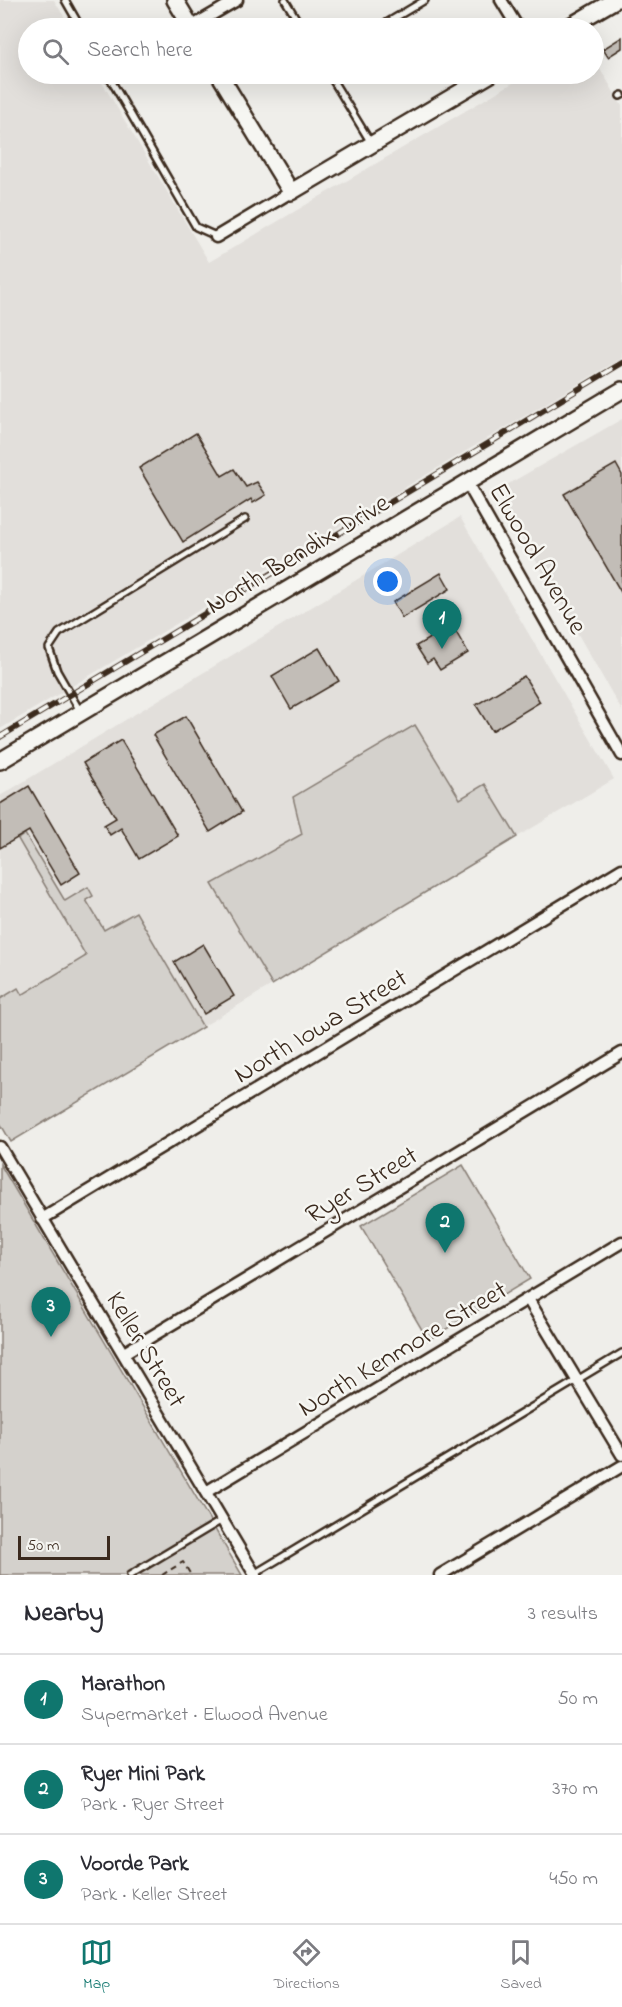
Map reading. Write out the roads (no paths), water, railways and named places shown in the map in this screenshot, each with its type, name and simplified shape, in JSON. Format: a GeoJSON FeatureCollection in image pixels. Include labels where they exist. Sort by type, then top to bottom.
{"type":"FeatureCollection","features":[{"type":"Feature","properties":{"kind":"street"},"geometry":{"type":"LineString","coordinates":[[175,0],[185,18]]}},
{"type":"Feature","properties":{"kind":"street"},"geometry":{"type":"LineString","coordinates":[[207,18],[237,0]]}},
{"type":"Feature","properties":{"kind":"street"},"geometry":{"type":"LineString","coordinates":[[501,0],[512,18]]}},
{"type":"Feature","properties":{"kind":"street"},"geometry":{"type":"LineString","coordinates":[[584,18],[615,0]]}},
{"type":"Feature","properties":{"kind":"street"},"geometry":{"type":"LineString","coordinates":[[225,84],[291,192]]}},
{"type":"Feature","properties":{"kind":"street"},"geometry":{"type":"LineString","coordinates":[[216,237],[474,84]]}},
{"type":"Feature","properties":{"kind":"street","name":"North Bendix Drive"},"geometry":{"type":"LineString","coordinates":[[0,761],[622,390]]}},
{"type":"Feature","properties":{"kind":"street","name":"Elwood Avenue"},"geometry":{"type":"LineString","coordinates":[[466,481],[622,755]]}},
{"type":"Feature","properties":{"kind":"street","name":"North Iowa Street"},"geometry":{"type":"LineString","coordinates":[[42,1219],[622,869]]}},
{"type":"Feature","properties":{"kind":"street","name":"Ryer Street"},"geometry":{"type":"LineString","coordinates":[[124,1353],[622,1053]]}},
{"type":"Feature","properties":{"kind":"street","name":"Keller Street"},"geometry":{"type":"LineString","coordinates":[[0,1147],[254,1575]]}},
{"type":"Feature","properties":{"kind":"street","name":"North Kenmore Street"},"geometry":{"type":"LineString","coordinates":[[206,1492],[622,1242]]}},
{"type":"Feature","properties":{"kind":"street"},"geometry":{"type":"LineString","coordinates":[[528,1299],[622,1455]]}},
{"type":"Feature","properties":{"kind":"street"},"geometry":{"type":"LineString","coordinates":[[440,1575],[622,1466]]}},
{"type":"Feature","properties":{"kind":"lane"},"geometry":{"type":"LineString","coordinates":[[64,0],[75,18]]}},
{"type":"Feature","properties":{"kind":"lane"},"geometry":{"type":"LineString","coordinates":[[285,0],[296,18]]}},
{"type":"Feature","properties":{"kind":"lane"},"geometry":{"type":"LineString","coordinates":[[395,18],[425,0]]}},
{"type":"Feature","properties":{"kind":"lane"},"geometry":{"type":"LineString","coordinates":[[116,84],[196,227],[216,237]]}},
{"type":"Feature","properties":{"kind":"lane"},"geometry":{"type":"LineString","coordinates":[[335,84],[372,144]]}},
{"type":"Feature","properties":{"kind":"lane"},"geometry":{"type":"LineString","coordinates":[[81,712],[57,671],[49,648],[59,633],[245,519]]}},
{"type":"Feature","properties":{"kind":"lane"},"geometry":{"type":"LineString","coordinates":[[254,1575],[622,1353]]}},
{"type":"Feature","properties":{"kind":"lane"},"geometry":{"type":"LineString","coordinates":[[130,1575],[222,1520]]}},
{"type":"Feature","properties":{"kind":"railway"},"geometry":{"type":"LineString","coordinates":[[0,737],[622,363]]}},
{"type":"Feature","properties":{"kind":"place","name":"Marathon"},"geometry":{"type":"Point","coordinates":[442,649]}},
{"type":"Feature","properties":{"kind":"place","name":"Ryer Mini Park"},"geometry":{"type":"Point","coordinates":[445,1253]}},
{"type":"Feature","properties":{"kind":"place","name":"Voorde Park"},"geometry":{"type":"Point","coordinates":[51,1337]}}]}
